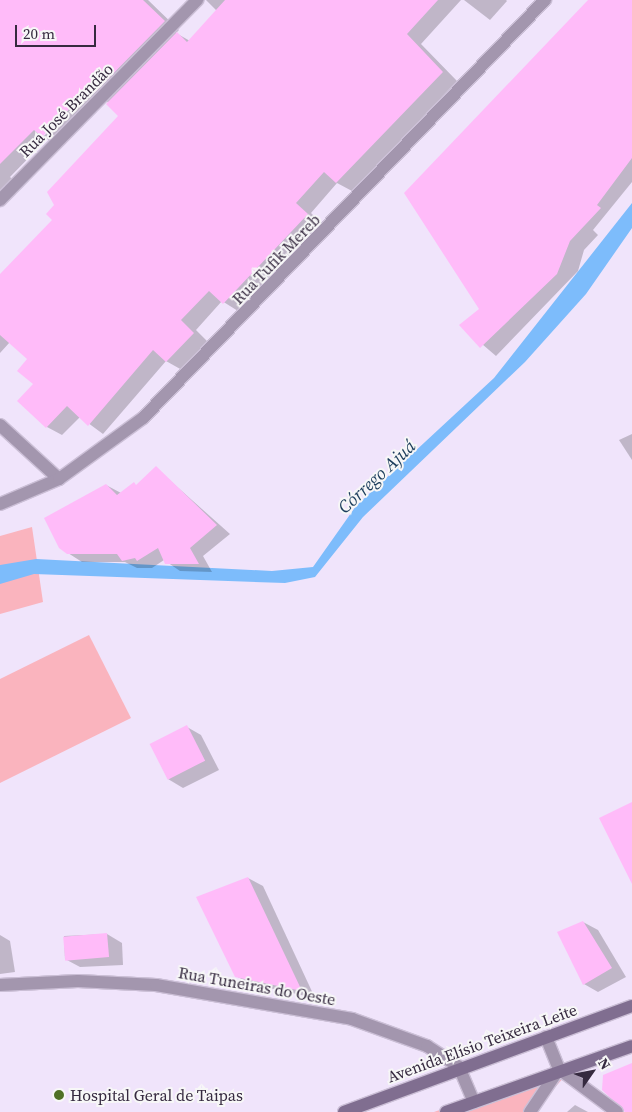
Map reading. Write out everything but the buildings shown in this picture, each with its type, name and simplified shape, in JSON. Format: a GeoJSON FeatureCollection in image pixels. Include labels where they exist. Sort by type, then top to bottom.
{"type":"FeatureCollection","features":[{"type":"Feature","properties":{"kind":"main road","name":"Avenida Elísio Teixeira Leite"},"geometry":{"type":"LineString","coordinates":[[344,1112],[459,1066],[632,1006]]}},
{"type":"Feature","properties":{"kind":"main road"},"geometry":{"type":"LineString","coordinates":[[446,1112],[559,1069],[632,1046]]}},
{"type":"Feature","properties":{"kind":"street","name":"Rua José Brandão"},"geometry":{"type":"LineString","coordinates":[[0,200],[197,0]]}},
{"type":"Feature","properties":{"kind":"street","name":"Rua Tufik Mereb"},"geometry":{"type":"LineString","coordinates":[[0,504],[59,479],[143,418],[545,0]]}},
{"type":"Feature","properties":{"kind":"street"},"geometry":{"type":"LineString","coordinates":[[0,425],[59,479]]}},
{"type":"Feature","properties":{"kind":"street","name":"Rua Tuneiras do Oeste"},"geometry":{"type":"LineString","coordinates":[[0,985],[78,981],[210,991],[352,1019],[426,1046],[459,1066]]}},
{"type":"Feature","properties":{"kind":"street"},"geometry":{"type":"LineString","coordinates":[[546,1037],[559,1069],[617,1112]]}},
{"type":"Feature","properties":{"kind":"street"},"geometry":{"type":"LineString","coordinates":[[459,1066],[474,1102]]}},
{"type":"Feature","properties":{"kind":"street"},"geometry":{"type":"LineString","coordinates":[[530,1112],[559,1069]]}},
{"type":"Feature","properties":{"kind":"shaded area"},"geometry":{"type":"Polygon","coordinates":[[[32,527],[43,602],[0,614],[0,536],[32,527]]]}},
{"type":"Feature","properties":{"kind":"shaded area"},"geometry":{"type":"Polygon","coordinates":[[[89,635],[131,718],[0,783],[0,679],[89,635]]]}},
{"type":"Feature","properties":{"kind":"shaded area"},"geometry":{"type":"Polygon","coordinates":[[[564,1066],[569,1072],[532,1112],[434,1112],[564,1066]]]}},
{"type":"Feature","properties":{"kind":"water"},"geometry":{"type":"Polygon","coordinates":[[[632,203],[632,228],[586,294],[525,362],[363,517],[315,577],[285,583],[34,574],[0,584],[0,565],[36,559],[272,571],[313,567],[356,506],[494,378],[632,203]]]}},
{"type":"Feature","properties":{"kind":"place","name":"Hospital Geral de Taipas"},"geometry":{"type":"Point","coordinates":[59,1095]}},
{"type":"Feature","properties":{"kind":"water label","name":"Córrego Ajuá"},"geometry":{"type":"Point","coordinates":[377,477]}}]}
